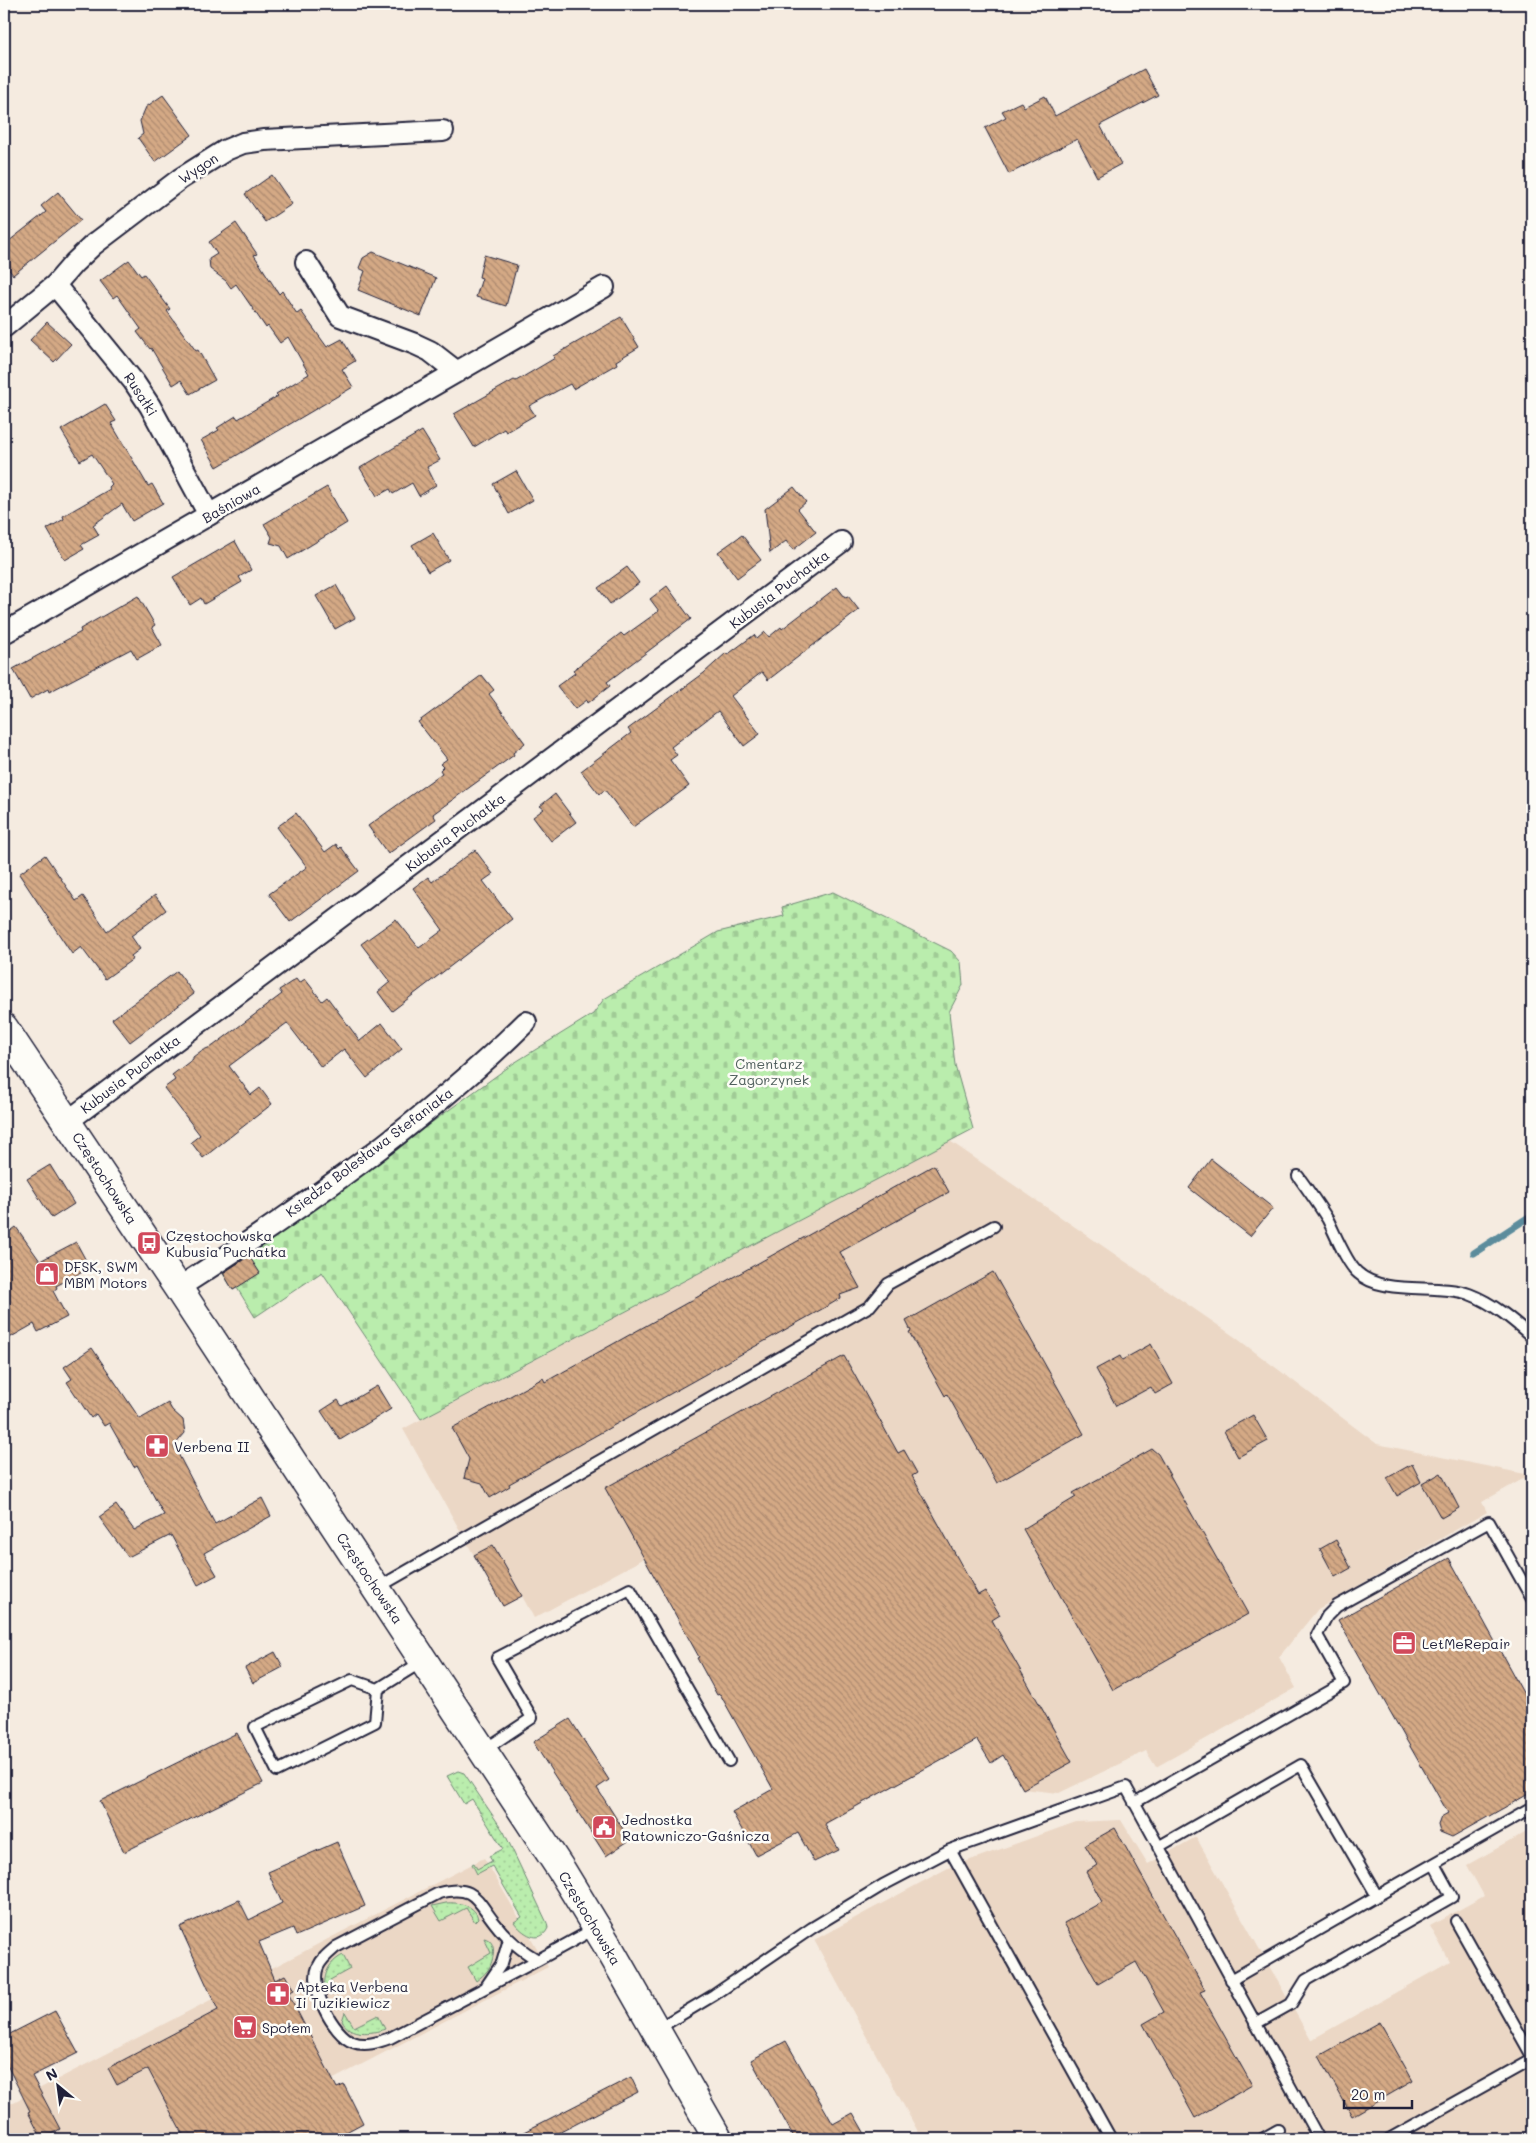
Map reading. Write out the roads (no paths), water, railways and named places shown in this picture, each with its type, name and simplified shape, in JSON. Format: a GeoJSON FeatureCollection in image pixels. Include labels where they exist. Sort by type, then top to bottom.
{"type":"FeatureCollection","features":[{"type":"Feature","properties":{"kind":"main road","name":"Częstochowska"},"geometry":{"type":"LineString","coordinates":[[4,1028],[68,1121],[483,1750],[597,1928],[718,2139]]}},
{"type":"Feature","properties":{"kind":"street","name":"Wygon"},"geometry":{"type":"LineString","coordinates":[[4,327],[55,285],[74,263],[118,225],[180,179],[226,150],[264,140],[443,131]]}},
{"type":"Feature","properties":{"kind":"street"},"geometry":{"type":"LineString","coordinates":[[306,262],[340,316],[422,348],[444,361],[457,372]]}},
{"type":"Feature","properties":{"kind":"street","name":"Rusałki"},"geometry":{"type":"LineString","coordinates":[[55,285],[134,382],[150,406],[209,515]]}},
{"type":"Feature","properties":{"kind":"street","name":"Baśniowa"},"geometry":{"type":"LineString","coordinates":[[4,633],[604,287]]}},
{"type":"Feature","properties":{"kind":"street","name":"Kubusia Puchatka"},"geometry":{"type":"LineString","coordinates":[[68,1121],[841,542]]}},
{"type":"Feature","properties":{"kind":"street","name":"Księdza Bolesława Stefaniaka"},"geometry":{"type":"LineString","coordinates":[[178,1288],[249,1242],[416,1120],[469,1076],[526,1022]]}},
{"type":"Feature","properties":{"kind":"lane"},"geometry":{"type":"LineString","coordinates":[[1298,1176],[1327,1219],[1356,1273],[1369,1281],[1393,1286],[1442,1289],[1469,1294],[1504,1313],[1532,1337]]}},
{"type":"Feature","properties":{"kind":"lane"},"geometry":{"type":"LineString","coordinates":[[376,1588],[870,1306],[888,1284],[994,1226]]}},
{"type":"Feature","properties":{"kind":"lane"},"geometry":{"type":"LineString","coordinates":[[1134,1803],[1344,1683],[1317,1635],[1327,1616],[1337,1606],[1489,1522],[1532,1599]]}},
{"type":"Feature","properties":{"kind":"lane"},"geometry":{"type":"LineString","coordinates":[[483,1750],[532,1718],[498,1658],[630,1589],[729,1761]]}},
{"type":"Feature","properties":{"kind":"lane"},"geometry":{"type":"LineString","coordinates":[[378,1689],[424,1661]]}},
{"type":"Feature","properties":{"kind":"lane"},"geometry":{"type":"LineString","coordinates":[[352,1680],[378,1689],[375,1722],[277,1771],[255,1727],[352,1680]]}},
{"type":"Feature","properties":{"kind":"lane"},"geometry":{"type":"LineString","coordinates":[[1158,1848],[1301,1765],[1377,1896]]}},
{"type":"Feature","properties":{"kind":"lane"},"geometry":{"type":"LineString","coordinates":[[656,2029],[714,1996],[812,1928],[883,1885],[950,1850],[1126,1787],[1319,2139]]}},
{"type":"Feature","properties":{"kind":"lane"},"geometry":{"type":"LineString","coordinates":[[1231,1980],[1532,1808]]}},
{"type":"Feature","properties":{"kind":"lane"},"geometry":{"type":"LineString","coordinates":[[950,1850],[1111,2139]]}},
{"type":"Feature","properties":{"kind":"lane"},"geometry":{"type":"LineString","coordinates":[[1255,2024],[1291,2004],[1306,1980],[1452,1897],[1434,1864]]}},
{"type":"Feature","properties":{"kind":"lane"},"geometry":{"type":"LineString","coordinates":[[538,1960],[522,1951],[509,1939],[493,1922],[483,1905],[474,1896],[463,1891],[451,1890],[439,1894],[336,1947],[324,1958],[318,1968],[316,1981],[318,1993],[337,2029],[345,2038],[363,2044],[378,2043],[390,2038],[538,1960],[597,1928]]}},
{"type":"Feature","properties":{"kind":"lane"},"geometry":{"type":"LineString","coordinates":[[1389,2139],[1532,2058],[1456,1921]]}},
{"type":"Feature","properties":{"kind":"lane"},"geometry":{"type":"LineString","coordinates":[[485,1988],[502,1963],[509,1939]]}},
{"type":"Feature","properties":{"kind":"lane"},"geometry":{"type":"LineString","coordinates":[[1262,2139],[1278,2130]]}},
{"type":"Feature","properties":{"kind":"waterway"},"geometry":{"type":"LineString","coordinates":[[1474,1253],[1532,1215]]}},
{"type":"Feature","properties":{"kind":"place","name":"Częstochowska Kubusia Puchatka"},"geometry":{"type":"Point","coordinates":[149,1243]}},
{"type":"Feature","properties":{"kind":"place","name":"DFSK, SWM MBM Motors"},"geometry":{"type":"Point","coordinates":[47,1274]}},
{"type":"Feature","properties":{"kind":"place","name":"Verbena II"},"geometry":{"type":"Point","coordinates":[157,1446]}},
{"type":"Feature","properties":{"kind":"place","name":"LetMeRepair"},"geometry":{"type":"Point","coordinates":[1404,1643]}},
{"type":"Feature","properties":{"kind":"place","name":"Jednostka Ratowniczo-Gaśnicza"},"geometry":{"type":"Point","coordinates":[604,1827]}},
{"type":"Feature","properties":{"kind":"place","name":"Apteka Verbena Ii Tuzikiewicz"},"geometry":{"type":"Point","coordinates":[278,1994]}},
{"type":"Feature","properties":{"kind":"place","name":"Społem"},"geometry":{"type":"Point","coordinates":[245,2027]}},
{"type":"Feature","properties":{"kind":"park label","name":"Cmentarz Zagorzynek"},"geometry":{"type":"Point","coordinates":[769,1072]}}]}
